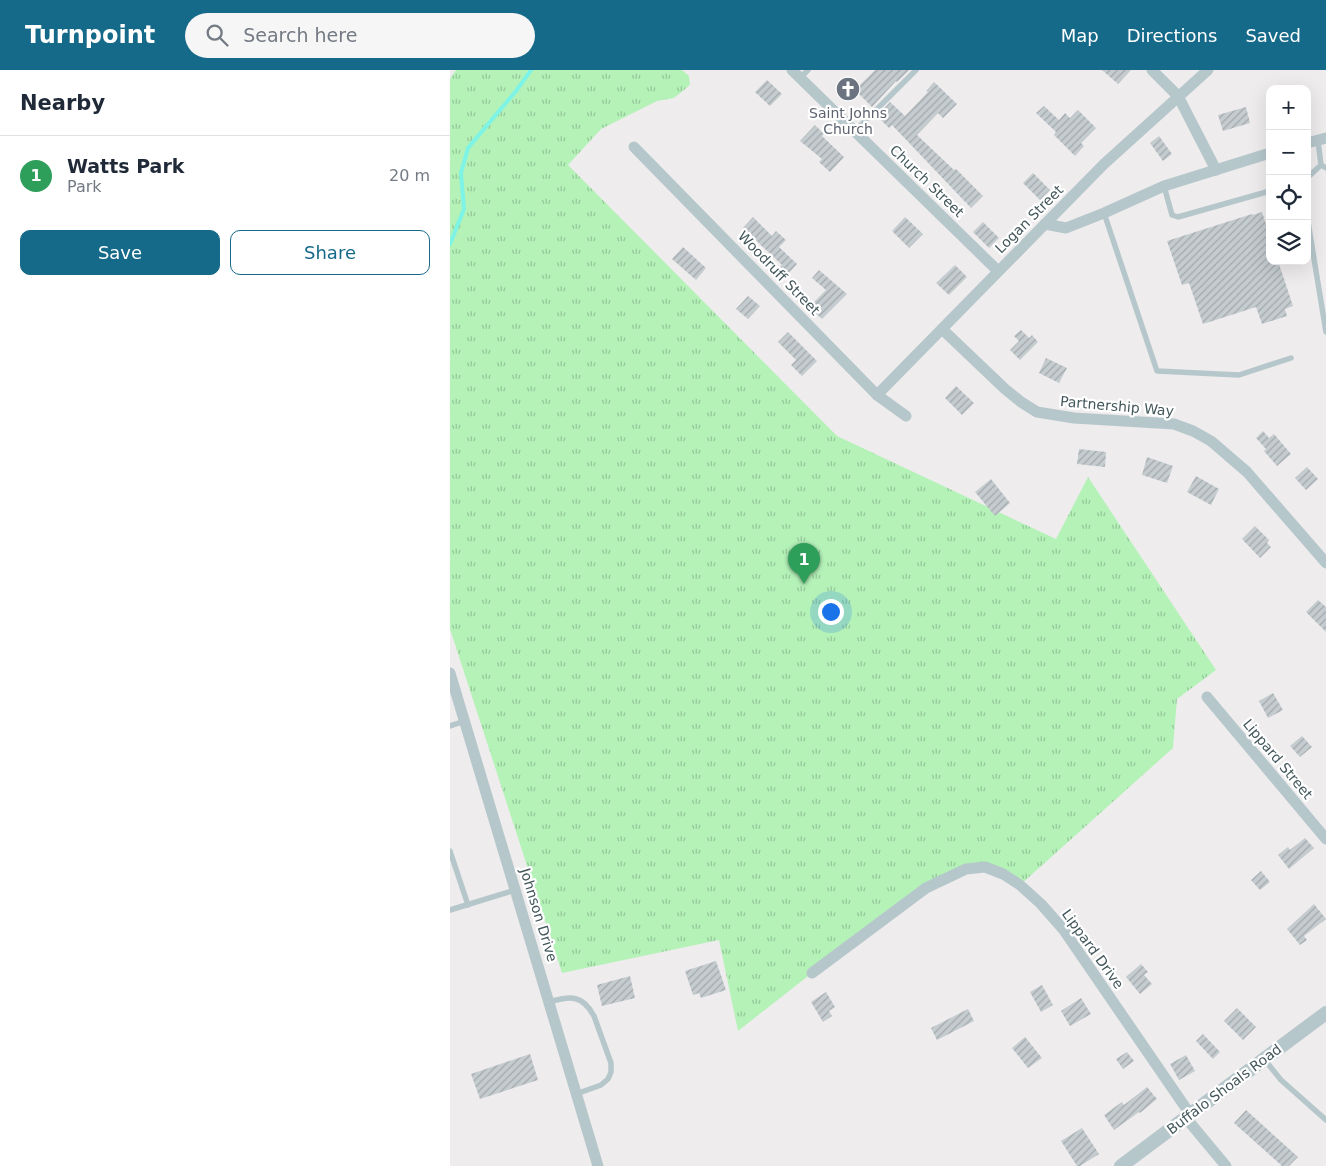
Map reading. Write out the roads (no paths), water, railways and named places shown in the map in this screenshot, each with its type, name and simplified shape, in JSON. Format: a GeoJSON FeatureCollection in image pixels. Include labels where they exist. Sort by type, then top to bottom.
{"type":"FeatureCollection","features":[{"type":"Feature","properties":{"kind":"street"},"geometry":{"type":"LineString","coordinates":[[1152,70],[1178,96],[1216,170]]}},
{"type":"Feature","properties":{"kind":"street","name":"Logan Street"},"geometry":{"type":"LineString","coordinates":[[876,395],[1104,164],[1208,70]]}},
{"type":"Feature","properties":{"kind":"street","name":"Church Street"},"geometry":{"type":"LineString","coordinates":[[800,73],[855,131],[998,271]]}},
{"type":"Feature","properties":{"kind":"street","name":"Woodruff Street"},"geometry":{"type":"LineString","coordinates":[[634,146],[876,395],[906,416]]}},
{"type":"Feature","properties":{"kind":"street"},"geometry":{"type":"LineString","coordinates":[[1045,224],[1066,228],[1164,186],[1266,154]]}},
{"type":"Feature","properties":{"kind":"street","name":"Partnership Way"},"geometry":{"type":"LineString","coordinates":[[942,329],[1010,393],[1037,412],[1074,418],[1174,424],[1192,430],[1211,441],[1247,472],[1326,563]]}},
{"type":"Feature","properties":{"kind":"street","name":"Johnson Drive"},"geometry":{"type":"LineString","coordinates":[[450,673],[598,1166]]}},
{"type":"Feature","properties":{"kind":"street","name":"Lippard Street"},"geometry":{"type":"LineString","coordinates":[[1207,697],[1326,839]]}},
{"type":"Feature","properties":{"kind":"street","name":"Lippard Drive"},"geometry":{"type":"LineString","coordinates":[[812,973],[926,888],[966,869],[985,867],[1003,874],[1020,885],[1041,904],[1063,929],[1188,1116],[1226,1166]]}},
{"type":"Feature","properties":{"kind":"street","name":"Buffalo Shoals Road"},"geometry":{"type":"LineString","coordinates":[[1121,1166],[1326,1012]]}},
{"type":"Feature","properties":{"kind":"lane"},"geometry":{"type":"LineString","coordinates":[[855,131],[916,70]]}},
{"type":"Feature","properties":{"kind":"lane"},"geometry":{"type":"LineString","coordinates":[[1311,175],[1324,166],[1317,141]]}},
{"type":"Feature","properties":{"kind":"lane"},"geometry":{"type":"LineString","coordinates":[[1164,186],[1172,215],[1178,217],[1266,193]]}},
{"type":"Feature","properties":{"kind":"lane"},"geometry":{"type":"LineString","coordinates":[[1104,213],[1157,371],[1239,375],[1291,358]]}},
{"type":"Feature","properties":{"kind":"lane"},"geometry":{"type":"LineString","coordinates":[[1308,220],[1326,332]]}},
{"type":"Feature","properties":{"kind":"lane"},"geometry":{"type":"LineString","coordinates":[[450,726],[465,721]]}},
{"type":"Feature","properties":{"kind":"lane"},"geometry":{"type":"LineString","coordinates":[[450,850],[468,905]]}},
{"type":"Feature","properties":{"kind":"lane"},"geometry":{"type":"LineString","coordinates":[[450,910],[515,890]]}},
{"type":"Feature","properties":{"kind":"lane"},"geometry":{"type":"LineString","coordinates":[[549,1002],[567,996],[573,997],[590,1009],[611,1063],[611,1072],[608,1079],[601,1084],[576,1094]]}},
{"type":"Feature","properties":{"kind":"lane"},"geometry":{"type":"LineString","coordinates":[[1264,1059],[1281,1080],[1326,1120]]}},
{"type":"Feature","properties":{"kind":"waterway"},"geometry":{"type":"LineString","coordinates":[[450,244],[464,209],[461,173],[468,148],[516,91],[531,70]]}},
{"type":"Feature","properties":{"kind":"place","name":"Saint Johns Church"},"geometry":{"type":"Point","coordinates":[848,89]}},
{"type":"Feature","properties":{"kind":"place","name":"Watts Park"},"geometry":{"type":"Point","coordinates":[804,584]}}]}
